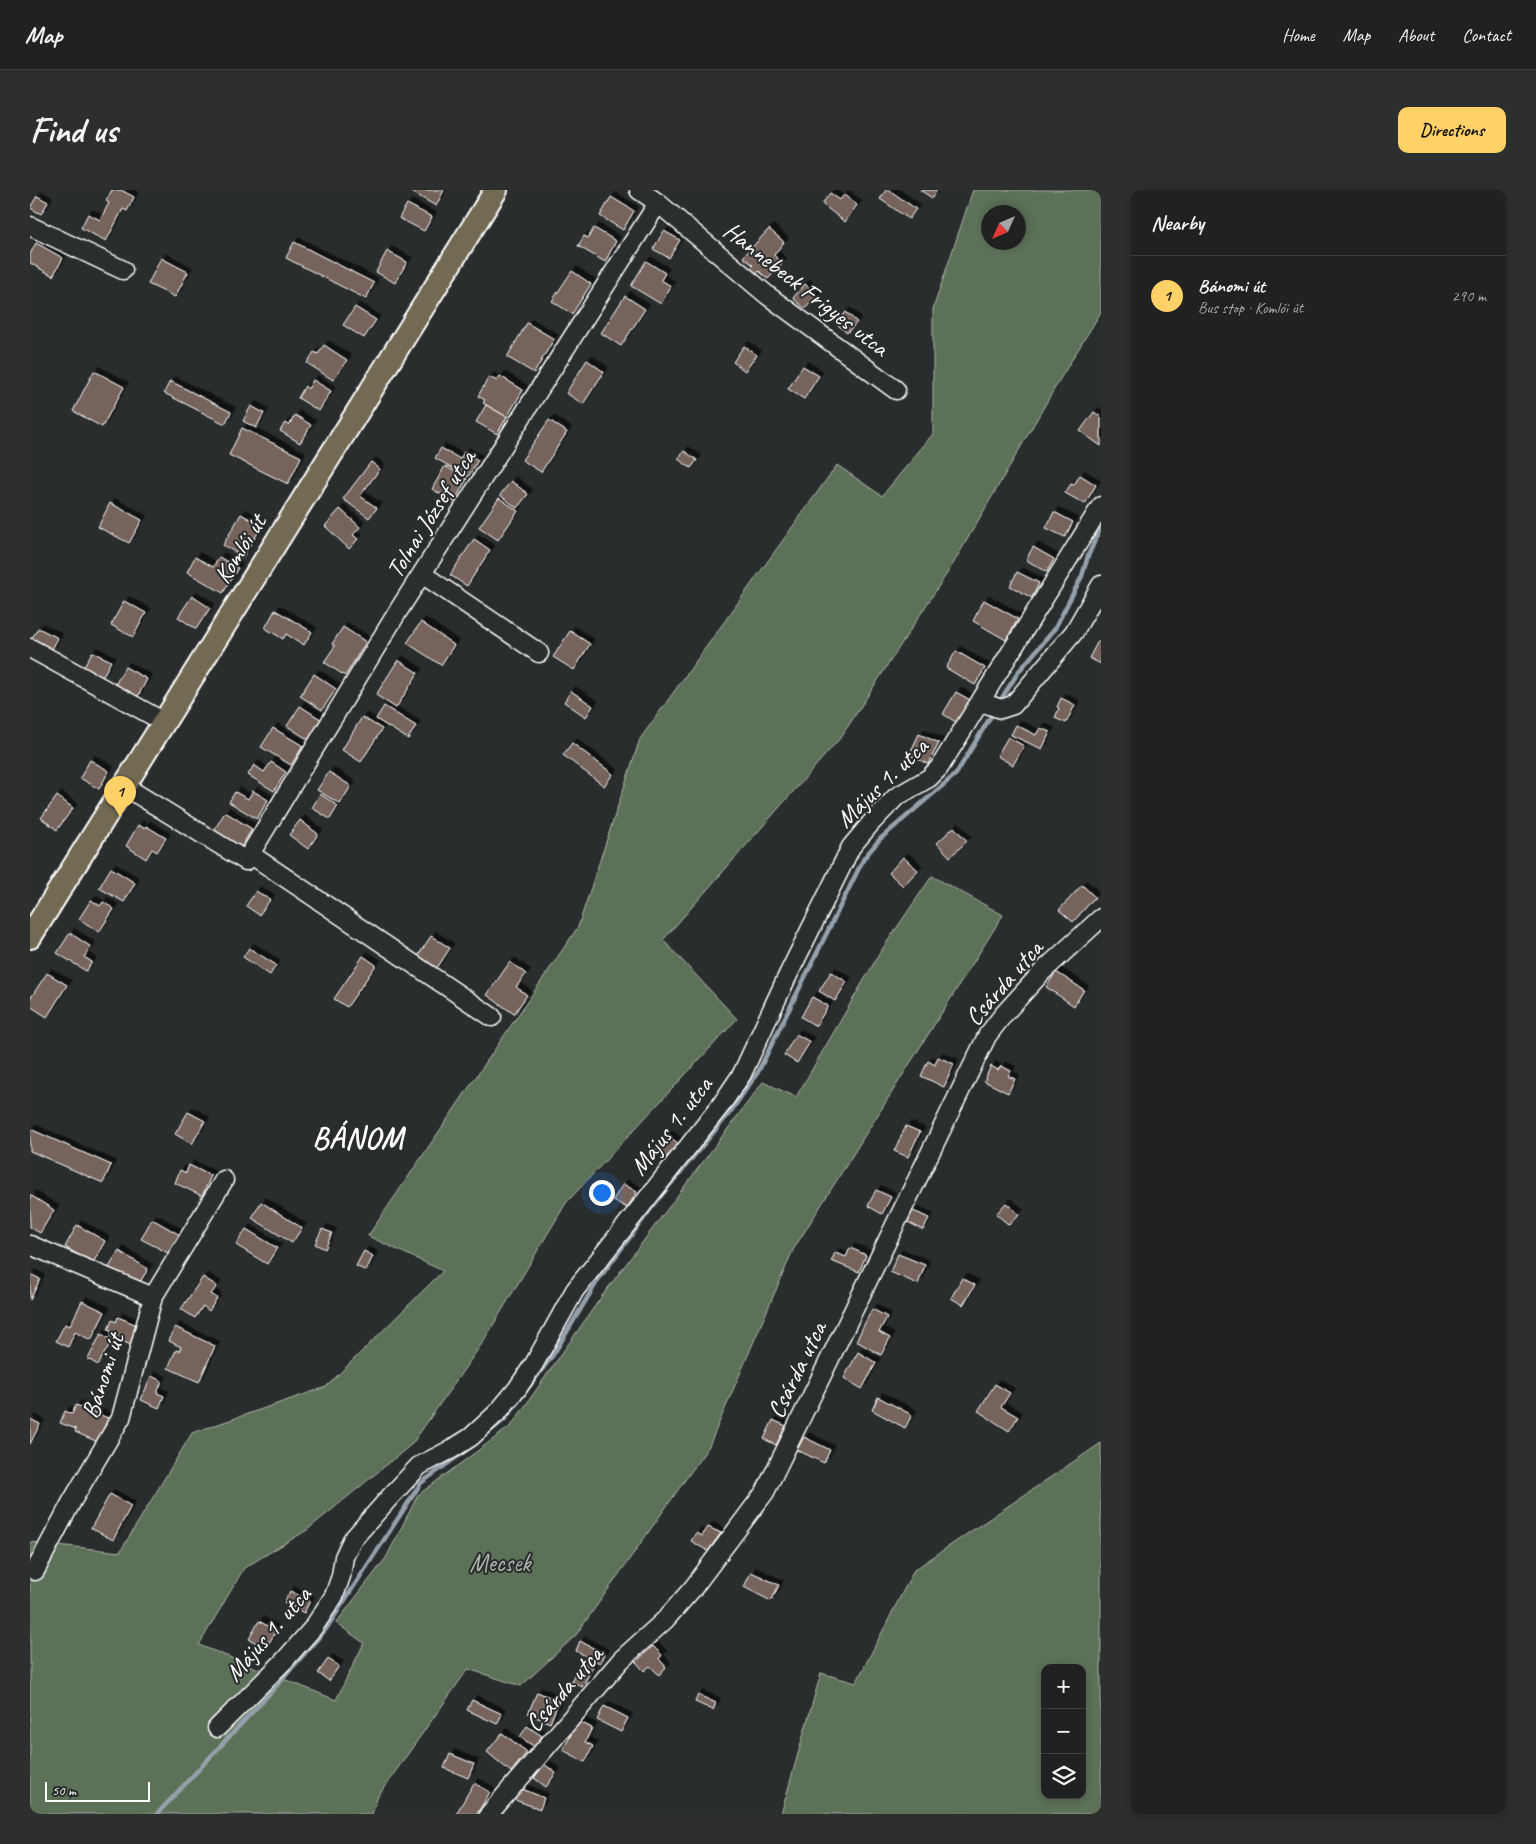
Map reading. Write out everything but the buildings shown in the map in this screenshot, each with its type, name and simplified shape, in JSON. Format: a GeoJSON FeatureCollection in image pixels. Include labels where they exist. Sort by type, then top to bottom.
{"type":"FeatureCollection","features":[{"type":"Feature","properties":{"kind":"main road","name":"Komlói út"},"geometry":{"type":"LineString","coordinates":[[30,937],[496,190]]}},
{"type":"Feature","properties":{"kind":"street","name":"Hannebeck Frigyes utca"},"geometry":{"type":"LineString","coordinates":[[639,190],[767,295],[896,390]]}},
{"type":"Feature","properties":{"kind":"street","name":"Tolnai József utca"},"geometry":{"type":"LineString","coordinates":[[250,854],[422,574],[658,204]]}},
{"type":"Feature","properties":{"kind":"street"},"geometry":{"type":"LineString","coordinates":[[30,226],[123,270]]}},
{"type":"Feature","properties":{"kind":"street","name":"Május 1. utca"},"geometry":{"type":"LineString","coordinates":[[217,1728],[283,1662],[313,1628],[334,1596],[341,1576],[344,1557],[352,1540],[390,1497],[419,1466],[471,1437],[498,1412],[517,1389],[534,1364],[575,1290],[721,1105],[742,1074],[851,847],[871,822],[896,798],[929,778],[939,768],[992,706],[1101,506]]}},
{"type":"Feature","properties":{"kind":"street"},"geometry":{"type":"LineString","coordinates":[[422,574],[539,653]]}},
{"type":"Feature","properties":{"kind":"street"},"geometry":{"type":"LineString","coordinates":[[992,706],[1014,705],[1074,632],[1101,586]]}},
{"type":"Feature","properties":{"kind":"street"},"geometry":{"type":"LineString","coordinates":[[30,648],[164,722]]}},
{"type":"Feature","properties":{"kind":"street"},"geometry":{"type":"LineString","coordinates":[[124,786],[246,861],[250,854],[492,1017]]}},
{"type":"Feature","properties":{"kind":"street","name":"Csárda utca"},"geometry":{"type":"LineString","coordinates":[[490,1814],[621,1660],[665,1620],[693,1588],[765,1492],[987,1036],[1003,1015],[1043,971],[1101,918]]}},
{"type":"Feature","properties":{"kind":"street","name":"Bánomi út"},"geometry":{"type":"LineString","coordinates":[[34,1572],[72,1501],[121,1418],[153,1297],[224,1180]]}},
{"type":"Feature","properties":{"kind":"street"},"geometry":{"type":"LineString","coordinates":[[30,1245],[153,1297]]}},
{"type":"Feature","properties":{"kind":"green space","name":"Mecsek"},"geometry":{"type":"Polygon","coordinates":[[[973,190],[1101,190],[1101,312],[953,564],[841,737],[663,940],[737,1019],[566,1203],[483,1342],[412,1444],[307,1530],[244,1568],[199,1645],[336,1700],[364,1643],[336,1623],[386,1558],[418,1495],[511,1426],[602,1296],[763,1082],[796,1097],[881,951],[932,876],[1003,915],[793,1250],[709,1446],[576,1635],[521,1686],[468,1669],[378,1796],[372,1814],[30,1814],[30,1542],[120,1552],[192,1433],[326,1387],[443,1271],[368,1236],[578,927],[640,739],[837,465],[882,496],[933,434],[933,309],[973,190]]]}},
{"type":"Feature","properties":{"kind":"green space"},"geometry":{"type":"Polygon","coordinates":[[[1101,1443],[1101,1814],[781,1814],[821,1673],[856,1683],[914,1570],[1101,1443]]]}},
{"type":"Feature","properties":{"kind":"waterway"},"geometry":{"type":"LineString","coordinates":[[998,704],[1019,671],[1054,630],[1082,576],[1088,556],[1101,527]]}},
{"type":"Feature","properties":{"kind":"waterway"},"geometry":{"type":"LineString","coordinates":[[484,1436],[505,1419],[553,1355],[598,1280],[659,1198],[731,1111],[758,1072],[864,858],[880,839],[956,774],[994,711]]}},
{"type":"Feature","properties":{"kind":"waterway"},"geometry":{"type":"LineString","coordinates":[[157,1814],[270,1693],[326,1629],[421,1483],[472,1446]]}},
{"type":"Feature","properties":{"kind":"place","name":"Bánomi út"},"geometry":{"type":"Point","coordinates":[120,817]}},
{"type":"Feature","properties":{"kind":"district","name":"BÁNOM"},"geometry":{"type":"Point","coordinates":[358,1138]}}]}
